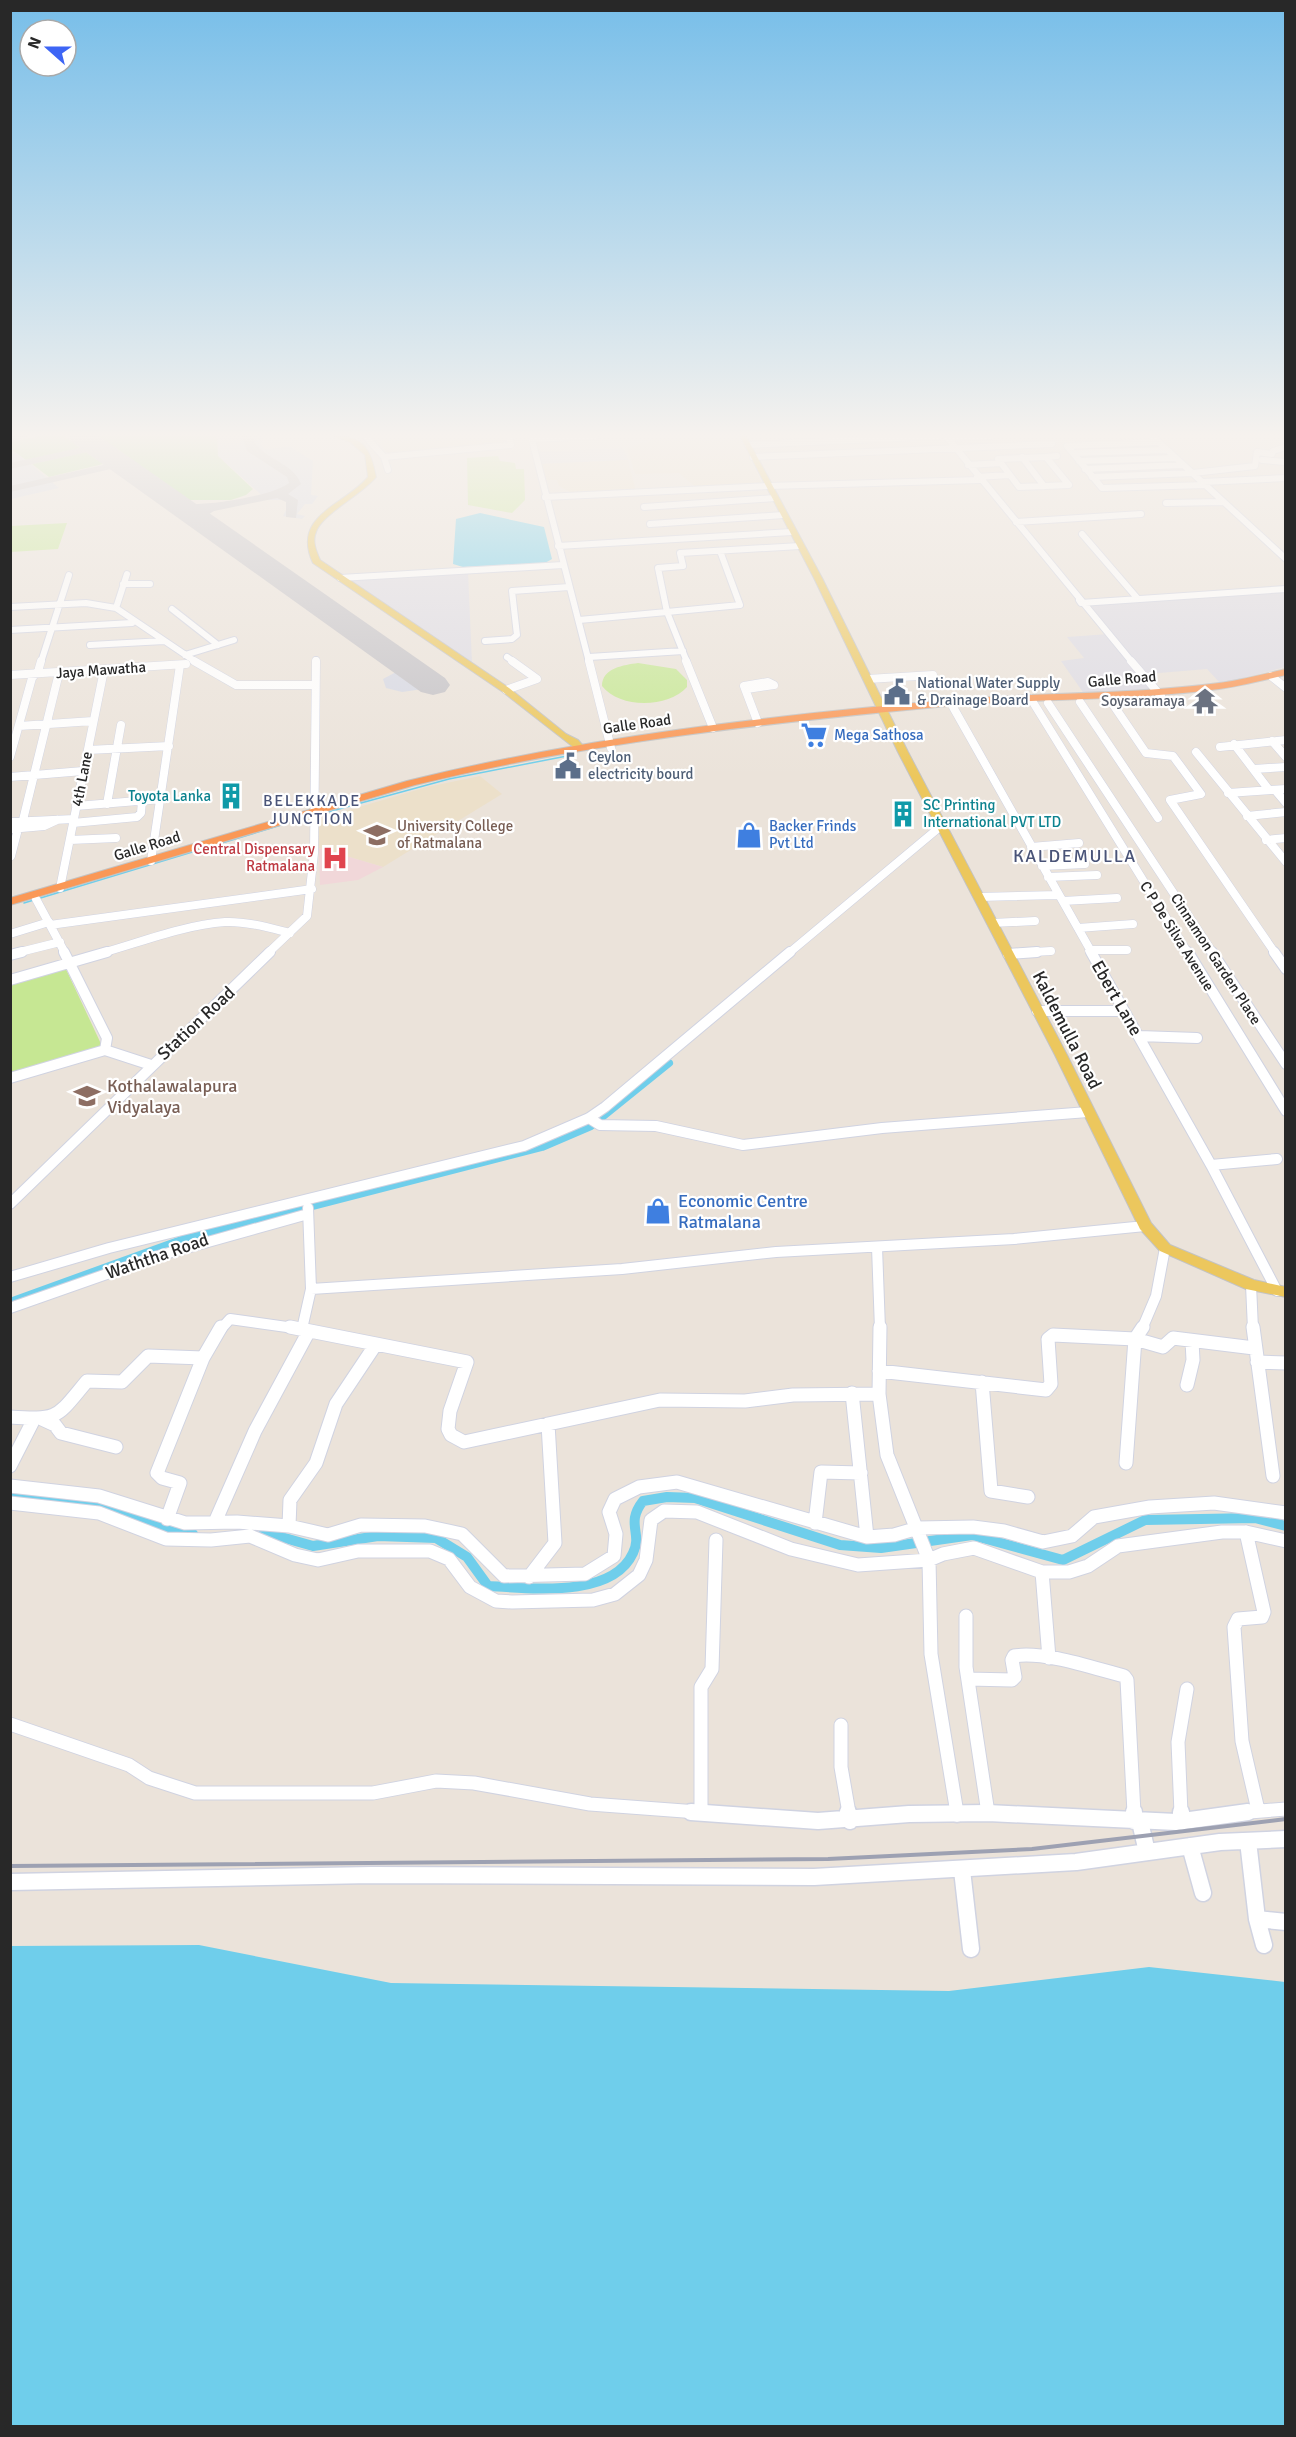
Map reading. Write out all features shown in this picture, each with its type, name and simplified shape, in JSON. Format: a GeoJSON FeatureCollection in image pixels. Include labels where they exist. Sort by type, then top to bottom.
{"type":"FeatureCollection","features":[{"type":"Feature","properties":{"kind":"highway","name":"Galle Road"},"geometry":{"type":"LineString","coordinates":[[10,902],[315,813],[438,780],[574,751],[713,728],[885,711],[1234,689],[1277,677],[1286,672]]}},
{"type":"Feature","properties":{"kind":"highway","name":"Galle Road"},"geometry":{"type":"LineString","coordinates":[[610,745],[950,703],[1080,702],[1159,693]]}},
{"type":"Feature","properties":{"kind":"highway","name":"Galle Road"},"geometry":{"type":"LineString","coordinates":[[10,907],[315,813]]}},
{"type":"Feature","properties":{"kind":"main road"},"geometry":{"type":"LineString","coordinates":[[311,550],[315,561],[506,690],[563,736],[574,751]]}},
{"type":"Feature","properties":{"kind":"main road","name":"Kaldemulla Road"},"geometry":{"type":"LineString","coordinates":[[802,550],[1145,1226],[1165,1248],[1251,1285],[1281,1291]]}},
{"type":"Feature","properties":{"kind":"street"},"geometry":{"type":"LineString","coordinates":[[559,550],[589,657],[610,745]]}},
{"type":"Feature","properties":{"kind":"street"},"geometry":{"type":"LineString","coordinates":[[713,728],[668,612],[658,568],[683,566],[680,553],[750,550]]}},
{"type":"Feature","properties":{"kind":"street"},"geometry":{"type":"LineString","coordinates":[[1038,550],[1159,693]]}},
{"type":"Feature","properties":{"kind":"street"},"geometry":{"type":"LineString","coordinates":[[1041,550],[1081,603]]}},
{"type":"Feature","properties":{"kind":"street"},"geometry":{"type":"LineString","coordinates":[[1096,550],[1138,599]]}},
{"type":"Feature","properties":{"kind":"street"},"geometry":{"type":"LineString","coordinates":[[579,620],[740,605],[720,552]]}},
{"type":"Feature","properties":{"kind":"street"},"geometry":{"type":"LineString","coordinates":[[340,578],[563,565]]}},
{"type":"Feature","properties":{"kind":"street"},"geometry":{"type":"LineString","coordinates":[[116,608],[127,574]]}},
{"type":"Feature","properties":{"kind":"street"},"geometry":{"type":"LineString","coordinates":[[10,757],[69,575]]}},
{"type":"Feature","properties":{"kind":"street"},"geometry":{"type":"LineString","coordinates":[[123,584],[150,584]]}},
{"type":"Feature","properties":{"kind":"street"},"geometry":{"type":"LineString","coordinates":[[485,641],[512,639],[517,635],[512,591],[569,587]]}},
{"type":"Feature","properties":{"kind":"street"},"geometry":{"type":"LineString","coordinates":[[1081,603],[1286,589]]}},
{"type":"Feature","properties":{"kind":"street"},"geometry":{"type":"LineString","coordinates":[[10,607],[86,603],[116,608],[185,655],[236,685],[315,685]]}},
{"type":"Feature","properties":{"kind":"street"},"geometry":{"type":"LineString","coordinates":[[172,609],[218,645]]}},
{"type":"Feature","properties":{"kind":"street"},"geometry":{"type":"LineString","coordinates":[[10,630],[132,623]]}},
{"type":"Feature","properties":{"kind":"street"},"geometry":{"type":"LineString","coordinates":[[90,645],[164,640]]}},
{"type":"Feature","properties":{"kind":"street"},"geometry":{"type":"LineString","coordinates":[[185,655],[234,640]]}},
{"type":"Feature","properties":{"kind":"street"},"geometry":{"type":"LineString","coordinates":[[589,657],[683,651]]}},
{"type":"Feature","properties":{"kind":"street"},"geometry":{"type":"LineString","coordinates":[[506,690],[537,679],[507,657]]}},
{"type":"Feature","properties":{"kind":"street","name":"Station Road"},"geometry":{"type":"LineString","coordinates":[[10,1204],[307,915],[312,889],[315,813],[316,660]]}},
{"type":"Feature","properties":{"kind":"street","name":"Jaya Mawatha"},"geometry":{"type":"LineString","coordinates":[[10,675],[192,664]]}},
{"type":"Feature","properties":{"kind":"street"},"geometry":{"type":"LineString","coordinates":[[151,861],[162,799],[180,665]]}},
{"type":"Feature","properties":{"kind":"street","name":"4th Lane"},"geometry":{"type":"LineString","coordinates":[[60,888],[104,670]]}},
{"type":"Feature","properties":{"kind":"street"},"geometry":{"type":"LineString","coordinates":[[23,820],[59,673]]}},
{"type":"Feature","properties":{"kind":"street"},"geometry":{"type":"LineString","coordinates":[[868,679],[933,675]]}},
{"type":"Feature","properties":{"kind":"street"},"geometry":{"type":"LineString","coordinates":[[1277,677],[1286,688]]}},
{"type":"Feature","properties":{"kind":"street"},"geometry":{"type":"LineString","coordinates":[[747,689],[745,691],[758,723]]}},
{"type":"Feature","properties":{"kind":"street"},"geometry":{"type":"LineString","coordinates":[[1110,700],[1146,753],[1173,756],[1201,794],[1170,800],[1286,969]]}},
{"type":"Feature","properties":{"kind":"street","name":"C P De Silva Avenue"},"geometry":{"type":"LineString","coordinates":[[1033,702],[1057,745],[1286,1111]]}},
{"type":"Feature","properties":{"kind":"street"},"geometry":{"type":"LineString","coordinates":[[1080,702],[1158,818]]}},
{"type":"Feature","properties":{"kind":"street","name":"Cinnamon Garden Place"},"geometry":{"type":"LineString","coordinates":[[1048,703],[1286,1064]]}},
{"type":"Feature","properties":{"kind":"street","name":"Ebert Lane"},"geometry":{"type":"LineString","coordinates":[[953,707],[1281,1291]]}},
{"type":"Feature","properties":{"kind":"street"},"geometry":{"type":"LineString","coordinates":[[19,726],[93,721]]}},
{"type":"Feature","properties":{"kind":"street"},"geometry":{"type":"LineString","coordinates":[[107,804],[122,725]]}},
{"type":"Feature","properties":{"kind":"street"},"geometry":{"type":"LineString","coordinates":[[1220,747],[1286,740]]}},
{"type":"Feature","properties":{"kind":"street"},"geometry":{"type":"LineString","coordinates":[[1272,741],[1286,757]]}},
{"type":"Feature","properties":{"kind":"street"},"geometry":{"type":"LineString","coordinates":[[1234,744],[1272,790],[1286,803]]}},
{"type":"Feature","properties":{"kind":"street"},"geometry":{"type":"LineString","coordinates":[[88,750],[169,746]]}},
{"type":"Feature","properties":{"kind":"street"},"geometry":{"type":"LineString","coordinates":[[1196,752],[1286,862]]}},
{"type":"Feature","properties":{"kind":"street"},"geometry":{"type":"LineString","coordinates":[[1254,769],[1286,767]]}},
{"type":"Feature","properties":{"kind":"street"},"geometry":{"type":"LineString","coordinates":[[10,777],[83,771]]}},
{"type":"Feature","properties":{"kind":"street"},"geometry":{"type":"LineString","coordinates":[[1228,793],[1286,789]]}},
{"type":"Feature","properties":{"kind":"street"},"geometry":{"type":"LineString","coordinates":[[76,806],[162,799]]}},
{"type":"Feature","properties":{"kind":"street"},"geometry":{"type":"LineString","coordinates":[[10,822],[49,818],[74,821],[137,817],[141,813],[142,801]]}},
{"type":"Feature","properties":{"kind":"street"},"geometry":{"type":"LineString","coordinates":[[1247,816],[1286,813]]}},
{"type":"Feature","properties":{"kind":"street"},"geometry":{"type":"LineString","coordinates":[[11,856],[14,829],[48,826],[57,820]]}},
{"type":"Feature","properties":{"kind":"street"},"geometry":{"type":"LineString","coordinates":[[594,1122],[666,1057],[941,826]]}},
{"type":"Feature","properties":{"kind":"street"},"geometry":{"type":"LineString","coordinates":[[70,840],[116,838]]}},
{"type":"Feature","properties":{"kind":"street"},"geometry":{"type":"LineString","coordinates":[[1266,840],[1286,838]]}},
{"type":"Feature","properties":{"kind":"street"},"geometry":{"type":"LineString","coordinates":[[1031,847],[1079,843]]}},
{"type":"Feature","properties":{"kind":"street"},"geometry":{"type":"LineString","coordinates":[[1042,866],[1085,864]]}},
{"type":"Feature","properties":{"kind":"street"},"geometry":{"type":"LineString","coordinates":[[1048,877],[1097,875]]}},
{"type":"Feature","properties":{"kind":"street"},"geometry":{"type":"LineString","coordinates":[[10,934],[50,924],[312,889]]}},
{"type":"Feature","properties":{"kind":"street"},"geometry":{"type":"LineString","coordinates":[[979,897],[1117,898]]}},
{"type":"Feature","properties":{"kind":"street"},"geometry":{"type":"LineString","coordinates":[[36,899],[104,1030],[107,1038],[105,1050]]}},
{"type":"Feature","properties":{"kind":"street"},"geometry":{"type":"LineString","coordinates":[[992,923],[1035,921]]}},
{"type":"Feature","properties":{"kind":"street"},"geometry":{"type":"LineString","coordinates":[[10,980],[183,930],[226,922],[268,927],[290,933]]}},
{"type":"Feature","properties":{"kind":"street"},"geometry":{"type":"LineString","coordinates":[[1078,928],[1133,924]]}},
{"type":"Feature","properties":{"kind":"street"},"geometry":{"type":"LineString","coordinates":[[10,955],[60,942]]}},
{"type":"Feature","properties":{"kind":"street"},"geometry":{"type":"LineString","coordinates":[[1089,950],[1127,950]]}},
{"type":"Feature","properties":{"kind":"street"},"geometry":{"type":"LineString","coordinates":[[1008,954],[1051,951]]}},
{"type":"Feature","properties":{"kind":"street"},"geometry":{"type":"LineString","coordinates":[[1037,1011],[1124,1011]]}},
{"type":"Feature","properties":{"kind":"street"},"geometry":{"type":"LineString","coordinates":[[1139,1036],[1197,1038]]}},
{"type":"Feature","properties":{"kind":"street"},"geometry":{"type":"LineString","coordinates":[[10,1078],[105,1050],[151,1065]]}},
{"type":"Feature","properties":{"kind":"street"},"geometry":{"type":"LineString","coordinates":[[10,1277],[56,1262],[308,1207],[524,1146],[594,1122],[656,1126],[743,1145],[882,1128],[1088,1112]]}},
{"type":"Feature","properties":{"kind":"street"},"geometry":{"type":"LineString","coordinates":[[1211,1165],[1277,1159]]}},
{"type":"Feature","properties":{"kind":"street"},"geometry":{"type":"LineString","coordinates":[[214,1522],[255,1431],[306,1330],[311,1237],[308,1207]]}},
{"type":"Feature","properties":{"kind":"street","name":"Waththa Road"},"geometry":{"type":"LineString","coordinates":[[10,1308],[148,1257],[308,1207]]}},
{"type":"Feature","properties":{"kind":"street"},"geometry":{"type":"LineString","coordinates":[[310,1289],[622,1269],[776,1252],[1014,1239],[1145,1226]]}},
{"type":"Feature","properties":{"kind":"street"},"geometry":{"type":"LineString","coordinates":[[877,1247],[880,1281],[879,1394],[887,1455],[919,1530],[928,1558],[931,1654],[957,1814]]}},
{"type":"Feature","properties":{"kind":"street"},"geometry":{"type":"LineString","coordinates":[[1126,1463],[1135,1339],[1146,1326],[1164,1263],[1165,1248]]}},
{"type":"Feature","properties":{"kind":"street"},"geometry":{"type":"LineString","coordinates":[[1251,1285],[1254,1348],[1274,1476]]}},
{"type":"Feature","properties":{"kind":"street"},"geometry":{"type":"LineString","coordinates":[[167,1519],[180,1483],[162,1478],[156,1473],[203,1358],[225,1322],[230,1319],[306,1330],[467,1362],[467,1368],[449,1412],[448,1427],[452,1435],[464,1442],[660,1400],[745,1401],[793,1395],[879,1394]]}},
{"type":"Feature","properties":{"kind":"street"},"geometry":{"type":"LineString","coordinates":[[879,1371],[1049,1389],[1047,1338],[1053,1335],[1135,1339],[1163,1347],[1173,1338],[1254,1348]]}},
{"type":"Feature","properties":{"kind":"street"},"geometry":{"type":"LineString","coordinates":[[1188,1385],[1193,1360],[1192,1341]]}},
{"type":"Feature","properties":{"kind":"street"},"geometry":{"type":"LineString","coordinates":[[289,1526],[290,1500],[316,1463],[336,1404],[376,1344]]}},
{"type":"Feature","properties":{"kind":"street"},"geometry":{"type":"LineString","coordinates":[[10,1466],[38,1419],[59,1414],[87,1381],[122,1382],[148,1356],[203,1358]]}},
{"type":"Feature","properties":{"kind":"street"},"geometry":{"type":"LineString","coordinates":[[1257,1362],[1286,1363]]}},
{"type":"Feature","properties":{"kind":"street"},"geometry":{"type":"LineString","coordinates":[[982,1382],[992,1491],[1028,1497]]}},
{"type":"Feature","properties":{"kind":"street"},"geometry":{"type":"LineString","coordinates":[[852,1394],[867,1537]]}},
{"type":"Feature","properties":{"kind":"street"},"geometry":{"type":"LineString","coordinates":[[10,1417],[38,1419],[57,1426],[57,1431],[116,1448]]}},
{"type":"Feature","properties":{"kind":"street"},"geometry":{"type":"LineString","coordinates":[[529,1577],[544,1562],[555,1544],[548,1424]]}},
{"type":"Feature","properties":{"kind":"street"},"geometry":{"type":"LineString","coordinates":[[815,1523],[821,1472],[861,1473]]}},
{"type":"Feature","properties":{"kind":"street"},"geometry":{"type":"LineString","coordinates":[[10,1486],[99,1496],[185,1523],[214,1522],[289,1526],[328,1535],[361,1525],[434,1528],[462,1534],[504,1576],[529,1577],[585,1574],[614,1556],[616,1534],[609,1512],[615,1499],[639,1487],[677,1482],[867,1537],[919,1530],[973,1527],[1004,1531],[1043,1542],[1072,1536],[1094,1517],[1150,1507],[1214,1503],[1286,1513]]}},
{"type":"Feature","properties":{"kind":"street"},"geometry":{"type":"LineString","coordinates":[[10,1503],[99,1513],[165,1539],[212,1540],[250,1536],[295,1555],[318,1560],[358,1551],[430,1551],[448,1559],[470,1587],[496,1601],[512,1602],[593,1600],[615,1594],[639,1575],[646,1560],[651,1520],[664,1511],[697,1512],[791,1550],[858,1566],[928,1558],[974,1548],[1042,1572],[1069,1572],[1088,1566],[1118,1546],[1222,1532],[1246,1532],[1286,1541]]}},
{"type":"Feature","properties":{"kind":"street"},"geometry":{"type":"LineString","coordinates":[[1246,1532],[1264,1612],[1262,1617],[1238,1619],[1234,1627],[1242,1741],[1258,1810]]}},
{"type":"Feature","properties":{"kind":"street"},"geometry":{"type":"LineString","coordinates":[[701,1811],[701,1687],[712,1669],[716,1540]]}},
{"type":"Feature","properties":{"kind":"street"},"geometry":{"type":"LineString","coordinates":[[1042,1572],[1049,1658]]}},
{"type":"Feature","properties":{"kind":"street"},"geometry":{"type":"LineString","coordinates":[[966,1616],[968,1679],[988,1813]]}},
{"type":"Feature","properties":{"kind":"street"},"geometry":{"type":"LineString","coordinates":[[968,1679],[1007,1682],[1015,1677],[1012,1660],[1014,1656],[1049,1658],[1117,1672],[1127,1680],[1137,1822],[1148,1852]]}},
{"type":"Feature","properties":{"kind":"street"},"geometry":{"type":"LineString","coordinates":[[1182,1821],[1177,1769],[1179,1728],[1187,1702],[1187,1689]]}},
{"type":"Feature","properties":{"kind":"street"},"geometry":{"type":"LineString","coordinates":[[10,1724],[129,1765],[149,1778],[195,1793],[300,1795],[373,1793],[436,1781],[507,1786],[590,1803],[818,1821],[850,1821],[909,1814],[988,1813],[1137,1822],[1182,1821],[1258,1810],[1286,1809]]}},
{"type":"Feature","properties":{"kind":"street"},"geometry":{"type":"LineString","coordinates":[[841,1725],[841,1767],[850,1821]]}},
{"type":"Feature","properties":{"kind":"street"},"geometry":{"type":"LineString","coordinates":[[10,1882],[372,1875],[814,1877],[1076,1862],[1190,1846],[1286,1839]]}},
{"type":"Feature","properties":{"kind":"street"},"geometry":{"type":"LineString","coordinates":[[1248,1841],[1257,1919],[1264,1945]]}},
{"type":"Feature","properties":{"kind":"street"},"geometry":{"type":"LineString","coordinates":[[1190,1846],[1203,1893]]}},
{"type":"Feature","properties":{"kind":"street"},"geometry":{"type":"LineString","coordinates":[[962,1870],[971,1949]]}},
{"type":"Feature","properties":{"kind":"street"},"geometry":{"type":"LineString","coordinates":[[1257,1919],[1286,1922]]}},
{"type":"Feature","properties":{"kind":"shaded area"},"geometry":{"type":"Polygon","coordinates":[[[468,572],[472,663],[347,578],[468,572]]]}},
{"type":"Feature","properties":{"kind":"shaded area"},"geometry":{"type":"Polygon","coordinates":[[[1285,591],[1285,667],[1221,684],[1207,669],[1147,674],[1089,605],[1285,591]]]}},
{"type":"Feature","properties":{"kind":"shaded area"},"geometry":{"type":"Polygon","coordinates":[[[1109,634],[1154,690],[1085,695],[1061,661],[1084,658],[1067,637],[1109,634]]]}},
{"type":"Feature","properties":{"kind":"shaded area"},"geometry":{"type":"Polygon","coordinates":[[[398,671],[423,689],[402,692],[386,688],[383,679],[398,671]]]}},
{"type":"Feature","properties":{"kind":"shaded area","name":"University College of Ratmalana"},"geometry":{"type":"Polygon","coordinates":[[[480,776],[502,794],[383,867],[319,848],[318,821],[325,817],[427,787],[480,776]]]}},
{"type":"Feature","properties":{"kind":"shaded area","name":"Central Dispensary Ratmalana"},"geometry":{"type":"Polygon","coordinates":[[[319,848],[383,867],[358,880],[320,885],[319,848]]]}},
{"type":"Feature","properties":{"kind":"green space"},"geometry":{"type":"Polygon","coordinates":[[[11,550],[47,550],[11,552],[11,550]]]}},
{"type":"Feature","properties":{"kind":"green space"},"geometry":{"type":"Polygon","coordinates":[[[638,663],[676,669],[687,680],[687,687],[668,699],[644,703],[620,699],[610,694],[602,686],[603,680],[610,671],[620,666],[638,663]]]}},
{"type":"Feature","properties":{"kind":"green space"},"geometry":{"type":"Polygon","coordinates":[[[65,967],[102,1046],[11,1076],[11,981],[65,967]]]}},
{"type":"Feature","properties":{"kind":"water"},"geometry":{"type":"Polygon","coordinates":[[[454,550],[550,550],[552,559],[545,563],[463,567],[453,564],[454,550]]]}},
{"type":"Feature","properties":{"kind":"water"},"geometry":{"type":"Polygon","coordinates":[[[199,1945],[391,1983],[949,1991],[1149,1967],[1285,1982],[1285,2426],[11,2426],[11,1946],[199,1945]]]}},
{"type":"Feature","properties":{"kind":"waterway"},"geometry":{"type":"LineString","coordinates":[[317,815],[449,779],[572,755]]}},
{"type":"Feature","properties":{"kind":"waterway"},"geometry":{"type":"LineString","coordinates":[[24,903],[311,816]]}},
{"type":"Feature","properties":{"kind":"waterway"},"geometry":{"type":"LineString","coordinates":[[10,1302],[184,1239],[542,1147],[591,1126],[669,1063]]}},
{"type":"Feature","properties":{"kind":"waterway"},"geometry":{"type":"LineString","coordinates":[[10,1497],[105,1508],[173,1532],[193,1534]]}},
{"type":"Feature","properties":{"kind":"waterway"},"geometry":{"type":"LineString","coordinates":[[245,1532],[260,1531],[313,1546],[378,1536],[436,1538],[467,1557],[488,1586],[547,1589],[589,1584],[607,1578],[622,1568],[636,1546],[635,1516],[643,1501],[667,1497],[695,1498],[840,1545],[881,1548],[972,1535],[1063,1560],[1145,1520],[1255,1518],[1286,1526]]}},
{"type":"Feature","properties":{"kind":"runway"},"geometry":{"type":"LineString","coordinates":[[242,550],[433,685]]}},
{"type":"Feature","properties":{"kind":"railway"},"geometry":{"type":"LineString","coordinates":[[10,1866],[828,1859],[1032,1849],[1286,1819]]}},
{"type":"Feature","properties":{"kind":"place","name":"National Water Supply & Drainage Board"},"geometry":{"type":"Point","coordinates":[897,692]}},
{"type":"Feature","properties":{"kind":"place","name":"Soysaramaya"},"geometry":{"type":"Point","coordinates":[1205,701]}},
{"type":"Feature","properties":{"kind":"place","name":"Mega Sathosa"},"geometry":{"type":"Point","coordinates":[814,735]}},
{"type":"Feature","properties":{"kind":"place","name":"Ceylon electricity bourd"},"geometry":{"type":"Point","coordinates":[568,766]}},
{"type":"Feature","properties":{"kind":"place","name":"Toyota Lanka"},"geometry":{"type":"Point","coordinates":[231,796]}},
{"type":"Feature","properties":{"kind":"place","name":"SC Printing International PVT LTD"},"geometry":{"type":"Point","coordinates":[903,814]}},
{"type":"Feature","properties":{"kind":"place","name":"University College of Ratmalana"},"geometry":{"type":"Point","coordinates":[377,835]}},
{"type":"Feature","properties":{"kind":"place","name":"Backer Frinds Pvt Ltd"},"geometry":{"type":"Point","coordinates":[749,835]}},
{"type":"Feature","properties":{"kind":"place","name":"Central Dispensary Ratmalana"},"geometry":{"type":"Point","coordinates":[335,858]}},
{"type":"Feature","properties":{"kind":"place","name":"Kothalawalapura Vidyalaya"},"geometry":{"type":"Point","coordinates":[87,1096]}},
{"type":"Feature","properties":{"kind":"place","name":"Economic Centre Ratmalana"},"geometry":{"type":"Point","coordinates":[658,1211]}},
{"type":"Feature","properties":{"kind":"district","name":"BELEKKADE JUNCTION"},"geometry":{"type":"Point","coordinates":[312,810]}},
{"type":"Feature","properties":{"kind":"district","name":"KALDEMULLA"},"geometry":{"type":"Point","coordinates":[1075,856]}}]}
